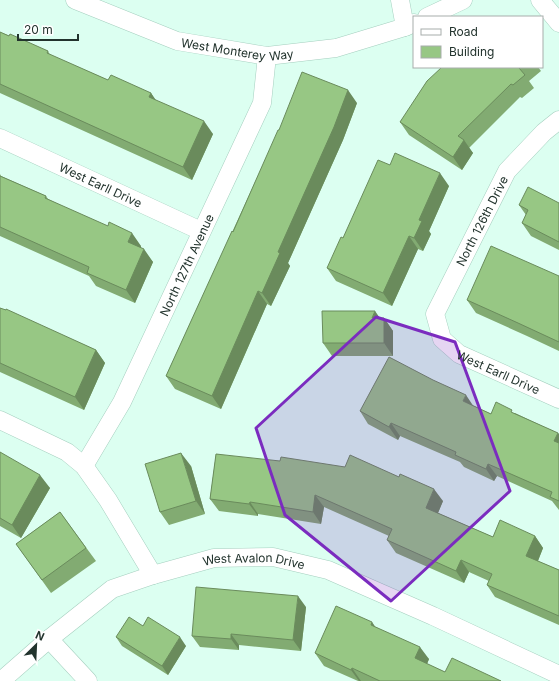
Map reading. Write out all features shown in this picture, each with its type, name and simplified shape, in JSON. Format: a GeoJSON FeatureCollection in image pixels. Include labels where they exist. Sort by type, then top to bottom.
{"type":"FeatureCollection","features":[{"type":"Feature","properties":{"kind":"street"},"geometry":{"type":"LineString","coordinates":[[400,0],[409,25]]}},
{"type":"Feature","properties":{"kind":"street"},"geometry":{"type":"LineString","coordinates":[[429,16],[463,0]]}},
{"type":"Feature","properties":{"kind":"street"},"geometry":{"type":"LineString","coordinates":[[540,0],[559,23]]}},
{"type":"Feature","properties":{"kind":"street","name":"West Monterey Way"},"geometry":{"type":"LineString","coordinates":[[84,2],[177,41],[266,56],[336,48],[409,25]]}},
{"type":"Feature","properties":{"kind":"street","name":"North 127th Avenue"},"geometry":{"type":"LineString","coordinates":[[84,466],[122,402],[262,103],[266,56]]}},
{"type":"Feature","properties":{"kind":"street","name":"North 126th Drive"},"geometry":{"type":"LineString","coordinates":[[442,339],[435,314],[507,171],[544,132],[559,120]]}},
{"type":"Feature","properties":{"kind":"street","name":"West Earll Drive"},"geometry":{"type":"LineString","coordinates":[[0,138],[201,231]]}},
{"type":"Feature","properties":{"kind":"street","name":"West Earll Drive"},"geometry":{"type":"LineString","coordinates":[[442,339],[459,354],[559,400]]}},
{"type":"Feature","properties":{"kind":"street"},"geometry":{"type":"LineString","coordinates":[[0,420],[67,452],[84,466],[108,500],[153,575],[112,589],[49,639],[1,681]]}},
{"type":"Feature","properties":{"kind":"street","name":"West Avalon Drive"},"geometry":{"type":"LineString","coordinates":[[153,575],[214,558],[273,557],[328,570],[559,674]]}},
{"type":"Feature","properties":{"kind":"street"},"geometry":{"type":"LineString","coordinates":[[49,639],[88,681]]}},
{"type":"Feature","properties":{"kind":"highlighted area"},"geometry":{"type":"Polygon","coordinates":[[[376,317],[455,342],[510,491],[391,601],[285,515],[256,428],[376,317]]]}},
{"type":"Feature","properties":{"kind":"building"},"geometry":{"type":"Polygon","coordinates":[[[0,32],[9,36],[10,34],[48,51],[47,53],[108,80],[111,75],[151,93],[149,97],[204,121],[183,167],[0,84],[0,32]]]}},
{"type":"Feature","properties":{"kind":"building"},"geometry":{"type":"Polygon","coordinates":[[[441,68],[519,68],[525,75],[513,85],[511,84],[458,136],[464,140],[453,157],[400,122],[427,81],[441,68]]]}},
{"type":"Feature","properties":{"kind":"building"},"geometry":{"type":"Polygon","coordinates":[[[302,72],[348,90],[334,127],[278,252],[280,253],[262,293],[258,291],[212,396],[166,376],[279,130],[302,72]]]}},
{"type":"Feature","properties":{"kind":"building"},"geometry":{"type":"Polygon","coordinates":[[[395,153],[440,173],[419,220],[422,221],[414,238],[409,236],[383,293],[327,268],[341,237],[343,238],[378,160],[390,165],[395,153]]]}},
{"type":"Feature","properties":{"kind":"building"},"geometry":{"type":"Polygon","coordinates":[[[0,176],[108,226],[109,222],[132,233],[128,242],[144,249],[126,290],[87,273],[89,267],[0,227],[0,176]]]}},
{"type":"Feature","properties":{"kind":"building"},"geometry":{"type":"Polygon","coordinates":[[[528,187],[559,203],[559,242],[522,223],[528,210],[519,205],[528,187]]]}},
{"type":"Feature","properties":{"kind":"building"},"geometry":{"type":"Polygon","coordinates":[[[491,246],[559,276],[559,342],[467,300],[491,246]]]}},
{"type":"Feature","properties":{"kind":"building"},"geometry":{"type":"Polygon","coordinates":[[[0,308],[6,309],[96,350],[75,397],[0,363],[0,308]]]}},
{"type":"Feature","properties":{"kind":"building"},"geometry":{"type":"Polygon","coordinates":[[[322,311],[375,311],[372,318],[384,318],[384,343],[323,343],[322,311]]]}},
{"type":"Feature","properties":{"kind":"building"},"geometry":{"type":"Polygon","coordinates":[[[389,357],[466,395],[463,401],[491,414],[496,402],[512,410],[511,412],[558,433],[554,441],[559,443],[559,501],[550,497],[552,492],[488,464],[486,469],[455,455],[456,452],[391,423],[389,427],[360,411],[389,357]]]}},
{"type":"Feature","properties":{"kind":"building"},"geometry":{"type":"Polygon","coordinates":[[[0,452],[40,475],[12,525],[0,518],[0,452]]]}},
{"type":"Feature","properties":{"kind":"building"},"geometry":{"type":"Polygon","coordinates":[[[181,453],[196,501],[160,512],[145,464],[181,453]]]}},
{"type":"Feature","properties":{"kind":"building"},"geometry":{"type":"Polygon","coordinates":[[[216,454],[280,461],[281,457],[345,467],[350,455],[399,477],[400,474],[434,489],[426,508],[493,537],[500,520],[535,536],[526,556],[559,570],[559,616],[487,585],[492,574],[461,560],[456,571],[387,540],[392,529],[315,495],[313,512],[250,502],[249,504],[210,499],[216,454]]]}},
{"type":"Feature","properties":{"kind":"building"},"geometry":{"type":"Polygon","coordinates":[[[60,512],[86,548],[42,580],[16,544],[60,512]]]}},
{"type":"Feature","properties":{"kind":"building"},"geometry":{"type":"Polygon","coordinates":[[[196,587],[298,596],[293,640],[231,634],[231,639],[192,636],[196,587]]]}},
{"type":"Feature","properties":{"kind":"building"},"geometry":{"type":"Polygon","coordinates":[[[336,606],[372,622],[371,625],[420,647],[415,658],[445,672],[452,658],[501,681],[380,681],[352,668],[351,670],[315,653],[336,606]]]}},
{"type":"Feature","properties":{"kind":"building"},"geometry":{"type":"Polygon","coordinates":[[[129,617],[143,626],[148,617],[180,637],[162,666],[116,637],[129,617]]]}}]}
